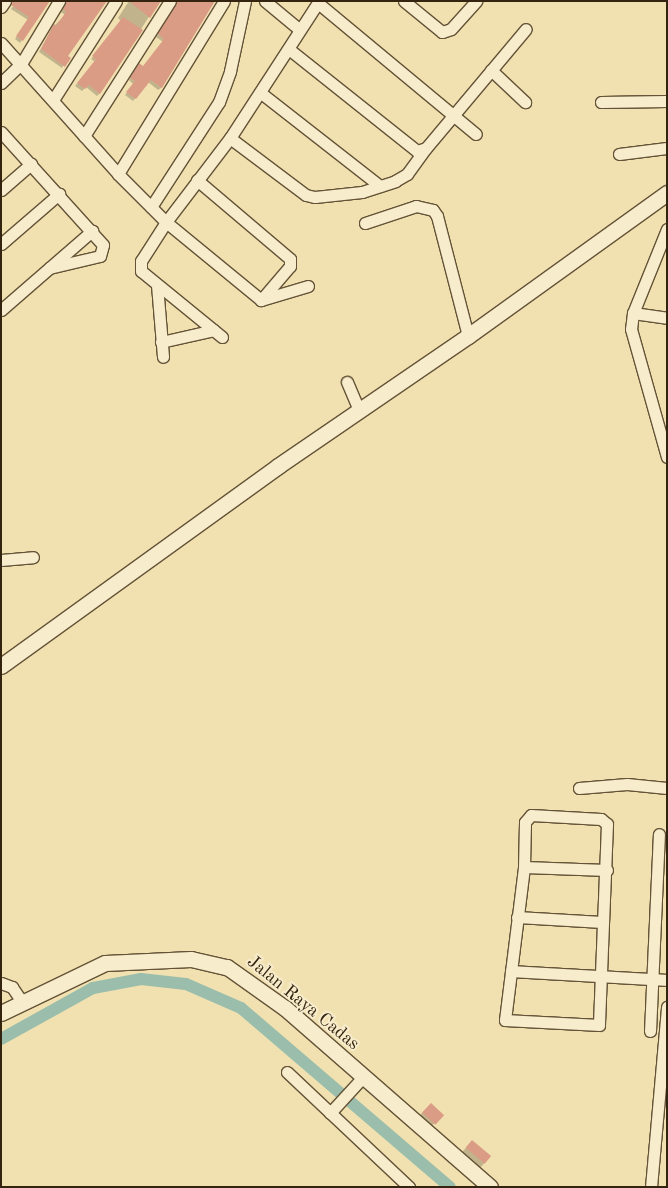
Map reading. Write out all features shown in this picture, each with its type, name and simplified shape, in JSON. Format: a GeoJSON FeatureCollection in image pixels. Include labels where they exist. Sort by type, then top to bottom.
{"type":"FeatureCollection","features":[{"type":"Feature","properties":{"kind":"street"},"geometry":{"type":"LineString","coordinates":[[1,7],[5,1]]}},
{"type":"Feature","properties":{"kind":"street"},"geometry":{"type":"LineString","coordinates":[[1,83],[21,64],[59,1]]}},
{"type":"Feature","properties":{"kind":"street"},"geometry":{"type":"LineString","coordinates":[[53,100],[116,1]]}},
{"type":"Feature","properties":{"kind":"street"},"geometry":{"type":"LineString","coordinates":[[84,136],[170,1]]}},
{"type":"Feature","properties":{"kind":"street"},"geometry":{"type":"LineString","coordinates":[[118,174],[224,1]]}},
{"type":"Feature","properties":{"kind":"street"},"geometry":{"type":"LineString","coordinates":[[151,206],[219,102],[230,71],[245,1]]}},
{"type":"Feature","properties":{"kind":"street"},"geometry":{"type":"LineString","coordinates":[[265,1],[300,30]]}},
{"type":"Feature","properties":{"kind":"street"},"geometry":{"type":"LineString","coordinates":[[404,1],[442,32],[451,29],[476,1]]}},
{"type":"Feature","properties":{"kind":"street"},"geometry":{"type":"LineString","coordinates":[[162,342],[218,333],[157,285],[141,271],[140,266],[166,222],[230,138],[290,50],[318,2],[476,134]]}},
{"type":"Feature","properties":{"kind":"street"},"geometry":{"type":"LineString","coordinates":[[230,138],[306,195],[333,197],[380,186],[407,174],[426,148],[526,29]]}},
{"type":"Feature","properties":{"kind":"street"},"geometry":{"type":"LineString","coordinates":[[1,43],[118,174],[166,222],[260,300]]}},
{"type":"Feature","properties":{"kind":"street"},"geometry":{"type":"LineString","coordinates":[[290,50],[414,150],[426,148]]}},
{"type":"Feature","properties":{"kind":"street"},"geometry":{"type":"LineString","coordinates":[[491,70],[525,102]]}},
{"type":"Feature","properties":{"kind":"street"},"geometry":{"type":"LineString","coordinates":[[260,93],[380,186]]}},
{"type":"Feature","properties":{"kind":"street"},"geometry":{"type":"LineString","coordinates":[[601,102],[667,101]]}},
{"type":"Feature","properties":{"kind":"street"},"geometry":{"type":"LineString","coordinates":[[1,132],[59,194],[103,245],[100,256],[49,268]]}},
{"type":"Feature","properties":{"kind":"street"},"geometry":{"type":"LineString","coordinates":[[619,154],[667,148]]}},
{"type":"Feature","properties":{"kind":"street"},"geometry":{"type":"LineString","coordinates":[[1,190],[31,164]]}},
{"type":"Feature","properties":{"kind":"street"},"geometry":{"type":"LineString","coordinates":[[197,180],[290,259],[290,266],[260,300]]}},
{"type":"Feature","properties":{"kind":"street"},"geometry":{"type":"LineString","coordinates":[[1,666],[667,193]]}},
{"type":"Feature","properties":{"kind":"street"},"geometry":{"type":"LineString","coordinates":[[1,244],[59,194]]}},
{"type":"Feature","properties":{"kind":"street"},"geometry":{"type":"LineString","coordinates":[[365,223],[416,206],[433,210],[437,216],[468,336]]}},
{"type":"Feature","properties":{"kind":"street"},"geometry":{"type":"LineString","coordinates":[[667,229],[663,247],[633,313],[634,346],[667,457]]}},
{"type":"Feature","properties":{"kind":"street"},"geometry":{"type":"LineString","coordinates":[[1,310],[92,232]]}},
{"type":"Feature","properties":{"kind":"street"},"geometry":{"type":"LineString","coordinates":[[157,285],[163,357]]}},
{"type":"Feature","properties":{"kind":"street"},"geometry":{"type":"LineString","coordinates":[[260,300],[308,286]]}},
{"type":"Feature","properties":{"kind":"street"},"geometry":{"type":"LineString","coordinates":[[633,313],[667,318]]}},
{"type":"Feature","properties":{"kind":"street"},"geometry":{"type":"LineString","coordinates":[[347,382],[359,410]]}},
{"type":"Feature","properties":{"kind":"street"},"geometry":{"type":"LineString","coordinates":[[1,560],[32,557]]}},
{"type":"Feature","properties":{"kind":"street"},"geometry":{"type":"LineString","coordinates":[[579,788],[627,784],[667,788]]}},
{"type":"Feature","properties":{"kind":"street"},"geometry":{"type":"LineString","coordinates":[[532,814],[604,820],[608,828],[607,870],[602,922],[598,1025],[510,1022],[505,1016],[524,867],[525,822],[532,814]]}},
{"type":"Feature","properties":{"kind":"street"},"geometry":{"type":"LineString","coordinates":[[650,1031],[659,834]]}},
{"type":"Feature","properties":{"kind":"street"},"geometry":{"type":"LineString","coordinates":[[524,867],[607,870]]}},
{"type":"Feature","properties":{"kind":"street"},"geometry":{"type":"LineString","coordinates":[[517,917],[602,922]]}},
{"type":"Feature","properties":{"kind":"street","name":"Jalan Raya Cadas"},"geometry":{"type":"LineString","coordinates":[[1,1013],[105,963],[180,959],[218,964],[236,972],[285,1008],[359,1082],[490,1187]]}},
{"type":"Feature","properties":{"kind":"street"},"geometry":{"type":"LineString","coordinates":[[511,971],[667,980]]}},
{"type":"Feature","properties":{"kind":"street"},"geometry":{"type":"LineString","coordinates":[[1,983],[12,987],[22,1002]]}},
{"type":"Feature","properties":{"kind":"street"},"geometry":{"type":"LineString","coordinates":[[651,1187],[667,1006]]}},
{"type":"Feature","properties":{"kind":"street"},"geometry":{"type":"LineString","coordinates":[[287,1072],[332,1111],[409,1187]]}},
{"type":"Feature","properties":{"kind":"street"},"geometry":{"type":"LineString","coordinates":[[332,1111],[359,1082]]}},
{"type":"Feature","properties":{"kind":"building"},"geometry":{"type":"Polygon","coordinates":[[[12,1],[50,1],[23,41],[16,36],[29,17],[11,5],[12,1]]]}},
{"type":"Feature","properties":{"kind":"building"},"geometry":{"type":"Polygon","coordinates":[[[66,1],[107,1],[68,56],[71,58],[65,67],[41,49],[54,24],[56,26],[66,12],[63,9],[66,1]]]}},
{"type":"Feature","properties":{"kind":"building"},"geometry":{"type":"Polygon","coordinates":[[[129,1],[161,1],[150,18],[129,1]]]}},
{"type":"Feature","properties":{"kind":"building"},"geometry":{"type":"Polygon","coordinates":[[[177,1],[215,1],[162,88],[151,80],[136,99],[126,92],[135,81],[130,78],[139,63],[143,66],[164,39],[158,34],[177,1]]]}},
{"type":"Feature","properties":{"kind":"building"},"geometry":{"type":"Polygon","coordinates":[[[123,17],[143,30],[100,94],[89,85],[85,89],[77,83],[96,59],[92,56],[123,17]]]}},
{"type":"Feature","properties":{"kind":"building"},"geometry":{"type":"Polygon","coordinates":[[[431,1103],[444,1115],[435,1125],[422,1113],[431,1103]]]}},
{"type":"Feature","properties":{"kind":"building"},"geometry":{"type":"Polygon","coordinates":[[[472,1140],[491,1156],[485,1164],[466,1148],[472,1140]]]}},
{"type":"Feature","properties":{"kind":"waterway"},"geometry":{"type":"LineString","coordinates":[[1,1039],[93,988],[141,979],[186,984],[241,1008],[450,1187]]}}]}
